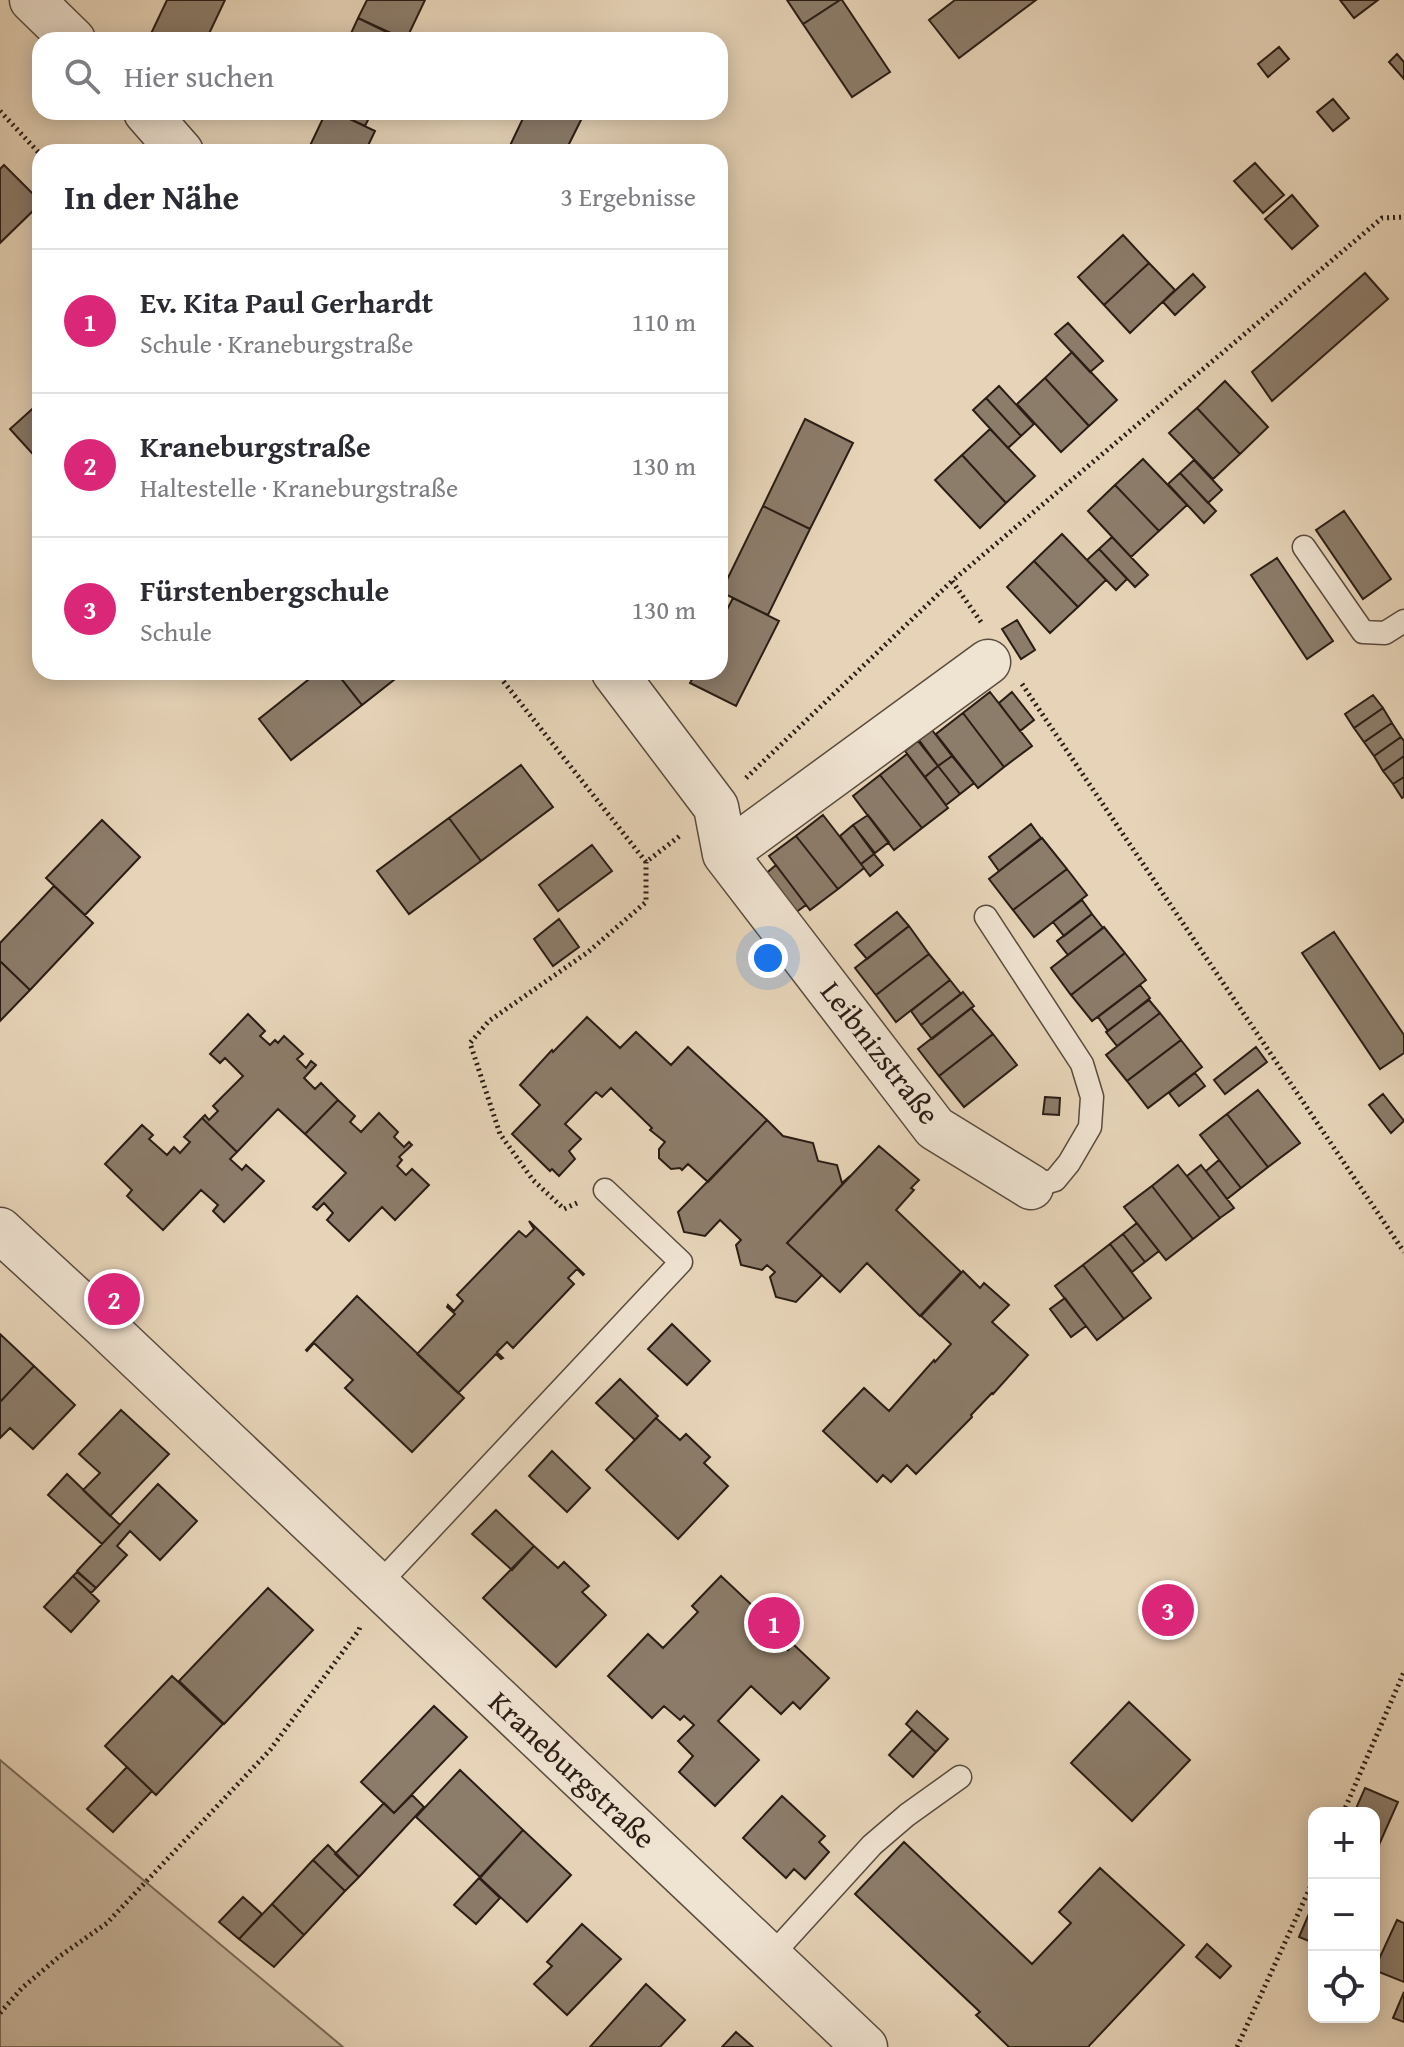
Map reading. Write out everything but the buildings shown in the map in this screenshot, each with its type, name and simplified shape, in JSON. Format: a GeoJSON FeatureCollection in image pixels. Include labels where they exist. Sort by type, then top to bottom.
{"type":"FeatureCollection","features":[{"type":"Feature","properties":{"kind":"street"},"geometry":{"type":"LineString","coordinates":[[32,0],[65,32]]}},
{"type":"Feature","properties":{"kind":"street"},"geometry":{"type":"LineString","coordinates":[[153,120],[174,144]]}},
{"type":"Feature","properties":{"kind":"street"},"geometry":{"type":"LineString","coordinates":[[725,854],[997,655]]}},
{"type":"Feature","properties":{"kind":"street","name":"Leibnizstraße"},"geometry":{"type":"LineString","coordinates":[[620,680],[716,807],[725,854],[935,1128],[1031,1187]]}},
{"type":"Feature","properties":{"kind":"street","name":"Kraneburgstraße"},"geometry":{"type":"LineString","coordinates":[[0,1230],[865,2047]]}},
{"type":"Feature","properties":{"kind":"lane"},"geometry":{"type":"LineString","coordinates":[[1304,547],[1363,632],[1385,633],[1404,621]]}},
{"type":"Feature","properties":{"kind":"lane"},"geometry":{"type":"LineString","coordinates":[[986,917],[1082,1064],[1092,1097],[1090,1127],[1069,1163],[1055,1180],[1031,1187]]}},
{"type":"Feature","properties":{"kind":"lane"},"geometry":{"type":"LineString","coordinates":[[377,1586],[681,1262],[605,1190]]}},
{"type":"Feature","properties":{"kind":"lane"},"geometry":{"type":"LineString","coordinates":[[770,1957],[872,1845],[918,1806],[960,1777]]}},
{"type":"Feature","properties":{"kind":"path"},"geometry":{"type":"LineString","coordinates":[[0,111],[32,145]]}},
{"type":"Feature","properties":{"kind":"path"},"geometry":{"type":"LineString","coordinates":[[646,862],[716,807],[952,581],[1382,218],[1404,217]]}},
{"type":"Feature","properties":{"kind":"path"},"geometry":{"type":"LineString","coordinates":[[952,581],[997,655],[1404,1252]]}},
{"type":"Feature","properties":{"kind":"path"},"geometry":{"type":"LineString","coordinates":[[502,680],[646,862],[646,902],[588,952],[489,1021],[470,1043],[500,1134],[533,1180],[564,1209],[605,1190]]}},
{"type":"Feature","properties":{"kind":"path"},"geometry":{"type":"LineString","coordinates":[[0,2013],[22,1988],[60,1956],[107,1923],[270,1750],[359,1630],[377,1586]]}},
{"type":"Feature","properties":{"kind":"path"},"geometry":{"type":"LineString","coordinates":[[1346,1807],[1404,1672]]}},
{"type":"Feature","properties":{"kind":"path"},"geometry":{"type":"LineString","coordinates":[[1237,2047],[1308,1892]]}},
{"type":"Feature","properties":{"kind":"shaded area"},"geometry":{"type":"Polygon","coordinates":[[[0,1760],[343,2047],[0,2047],[0,1760]]]}},
{"type":"Feature","properties":{"kind":"place","name":"Kraneburgstraße"},"geometry":{"type":"Point","coordinates":[114,1299]}},
{"type":"Feature","properties":{"kind":"place","name":"Fürstenbergschule"},"geometry":{"type":"Point","coordinates":[1168,1610]}},
{"type":"Feature","properties":{"kind":"place","name":"Ev. Kita Paul Gerhardt"},"geometry":{"type":"Point","coordinates":[774,1623]}}]}
